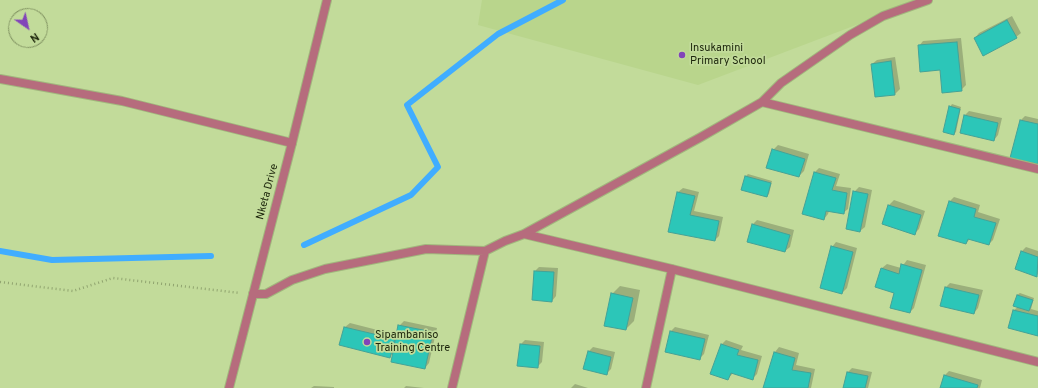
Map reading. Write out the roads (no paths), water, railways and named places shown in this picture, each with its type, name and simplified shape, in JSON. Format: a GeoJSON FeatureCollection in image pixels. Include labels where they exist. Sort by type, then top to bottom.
{"type":"FeatureCollection","features":[{"type":"Feature","properties":{"kind":"street","name":"Nketa Drive"},"geometry":{"type":"LineString","coordinates":[[229,388],[327,0]]}},
{"type":"Feature","properties":{"kind":"street"},"geometry":{"type":"LineString","coordinates":[[253,294],[266,294],[292,280],[325,269],[426,249],[485,251],[524,234],[762,102],[781,83],[850,35],[883,16],[928,0]]}},
{"type":"Feature","properties":{"kind":"street"},"geometry":{"type":"LineString","coordinates":[[0,78],[122,101],[292,143]]}},
{"type":"Feature","properties":{"kind":"street"},"geometry":{"type":"LineString","coordinates":[[762,102],[1038,169]]}},
{"type":"Feature","properties":{"kind":"street"},"geometry":{"type":"LineString","coordinates":[[524,234],[672,269],[1038,362]]}},
{"type":"Feature","properties":{"kind":"street"},"geometry":{"type":"LineString","coordinates":[[452,388],[485,251]]}},
{"type":"Feature","properties":{"kind":"street"},"geometry":{"type":"LineString","coordinates":[[646,388],[672,269]]}},
{"type":"Feature","properties":{"kind":"waterway"},"geometry":{"type":"LineString","coordinates":[[304,245],[411,195],[438,167],[407,105],[498,34],[563,0]]}},
{"type":"Feature","properties":{"kind":"waterway"},"geometry":{"type":"LineString","coordinates":[[0,251],[52,260],[211,256]]}},
{"type":"Feature","properties":{"kind":"place","name":"Insukamini Primary School"},"geometry":{"type":"Point","coordinates":[682,55]}},
{"type":"Feature","properties":{"kind":"place","name":"Sipambaniso Training Centre"},"geometry":{"type":"Point","coordinates":[367,342]}}]}
